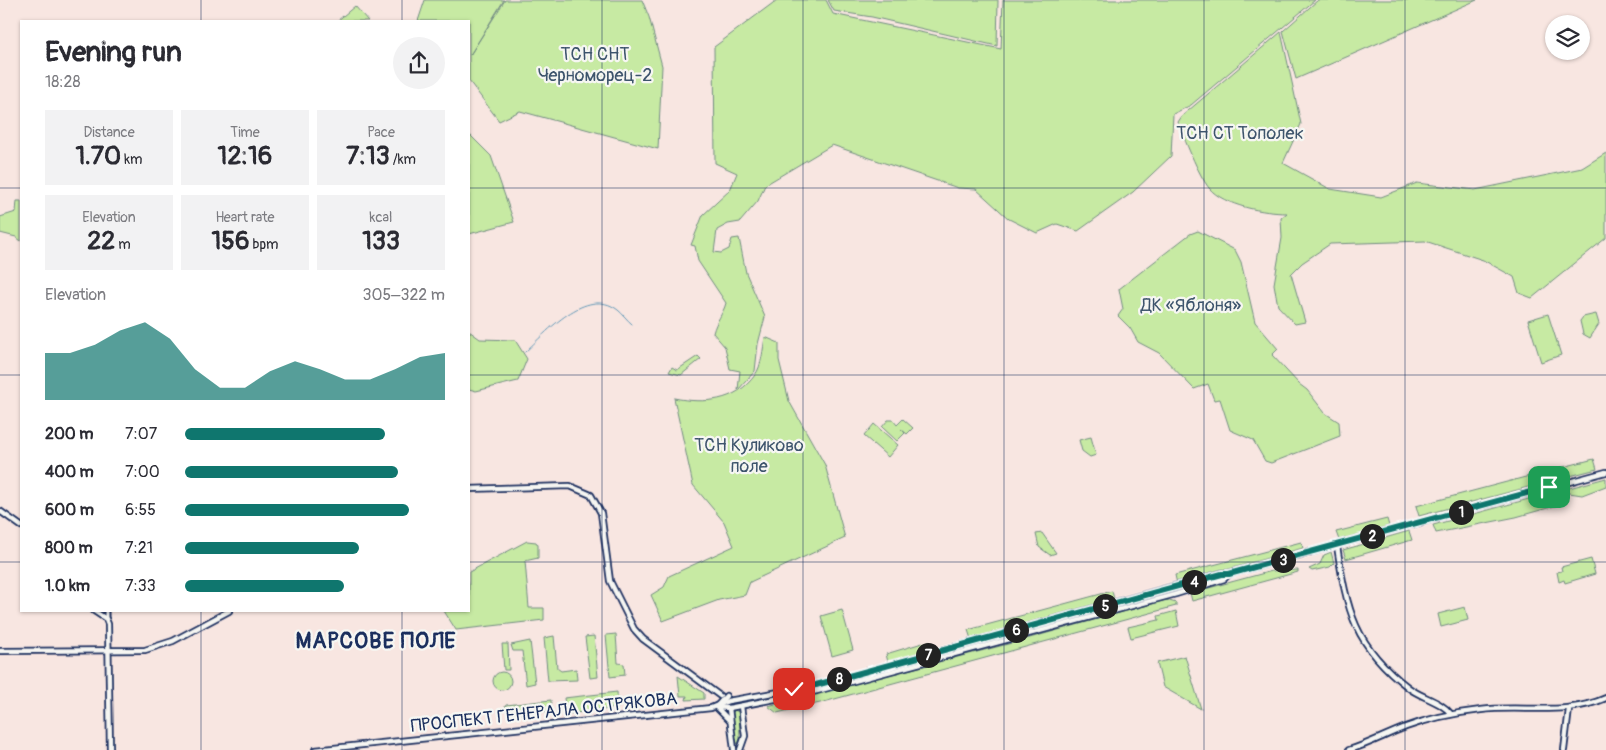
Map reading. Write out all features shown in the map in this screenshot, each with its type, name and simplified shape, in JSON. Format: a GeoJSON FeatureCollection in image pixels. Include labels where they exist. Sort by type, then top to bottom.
{"type":"FeatureCollection","features":[{"type":"Feature","properties":{"kind":"main road","name":"ПРОСПЕКТ ГЕНЕРАЛА ОСТРЯКОВА"},"geometry":{"type":"LineString","coordinates":[[315,750],[730,704],[749,698],[816,685],[1606,472]]}},
{"type":"Feature","properties":{"kind":"main road"},"geometry":{"type":"LineString","coordinates":[[470,489],[570,486],[591,495],[599,508],[608,575],[634,629],[643,639],[730,704],[734,750]]}},
{"type":"Feature","properties":{"kind":"main road"},"geometry":{"type":"LineString","coordinates":[[0,511],[20,525]]}},
{"type":"Feature","properties":{"kind":"main road"},"geometry":{"type":"LineString","coordinates":[[1337,546],[1340,573],[1351,613],[1367,646],[1394,677],[1413,692],[1442,706],[1451,714]]}},
{"type":"Feature","properties":{"kind":"main road","name":"ПРОСПЕКТ ГЕНЕРАЛА ОСТРЯКОВА"},"geometry":{"type":"LineString","coordinates":[[730,704],[741,706],[817,691],[1176,594],[1224,579],[1229,574]]}},
{"type":"Feature","properties":{"kind":"main road"},"geometry":{"type":"LineString","coordinates":[[96,612],[106,619],[109,651],[111,750]]}},
{"type":"Feature","properties":{"kind":"main road"},"geometry":{"type":"LineString","coordinates":[[0,652],[136,651],[162,646],[227,612]]}},
{"type":"Feature","properties":{"kind":"main road"},"geometry":{"type":"LineString","coordinates":[[709,689],[716,696],[716,707]]}},
{"type":"Feature","properties":{"kind":"main road"},"geometry":{"type":"LineString","coordinates":[[716,707],[723,697]]}},
{"type":"Feature","properties":{"kind":"main road"},"geometry":{"type":"LineString","coordinates":[[1349,750],[1407,727],[1451,714],[1495,709],[1569,709],[1606,698]]}},
{"type":"Feature","properties":{"kind":"main road"},"geometry":{"type":"LineString","coordinates":[[740,750],[744,743],[741,706]]}},
{"type":"Feature","properties":{"kind":"main road"},"geometry":{"type":"LineString","coordinates":[[716,707],[726,714],[732,724]]}},
{"type":"Feature","properties":{"kind":"main road"},"geometry":{"type":"LineString","coordinates":[[1564,750],[1569,709]]}},
{"type":"Feature","properties":{"kind":"main road"},"geometry":{"type":"LineString","coordinates":[[734,743],[739,746],[744,743]]}},
{"type":"Feature","properties":{"kind":"street"},"geometry":{"type":"LineString","coordinates":[[106,612],[106,619]]}},
{"type":"Feature","properties":{"kind":"green space","name":"ТСН СНТ Черноморец-2"},"geometry":{"type":"Polygon","coordinates":[[[425,0],[504,0],[470,55],[470,20],[418,20],[425,0]]]}},
{"type":"Feature","properties":{"kind":"green space","name":"ТСН СНТ Черноморец-2"},"geometry":{"type":"Polygon","coordinates":[[[505,0],[642,0],[649,17],[662,66],[658,149],[520,111],[499,121],[470,82],[470,55],[505,0]]]}},
{"type":"Feature","properties":{"kind":"green space"},"geometry":{"type":"Polygon","coordinates":[[[777,0],[826,0],[833,14],[1001,49],[1003,0],[1315,0],[1191,105],[1173,114],[1171,156],[1133,192],[1078,231],[1057,224],[1037,233],[1009,219],[976,189],[958,188],[832,145],[765,185],[758,201],[740,222],[728,224],[717,230],[714,252],[721,253],[729,249],[732,239],[739,238],[746,273],[765,317],[758,344],[755,371],[738,390],[740,371],[730,369],[725,347],[713,333],[726,303],[698,261],[695,246],[691,245],[703,215],[730,190],[737,173],[715,163],[714,47],[777,0]]]}},
{"type":"Feature","properties":{"kind":"green space"},"geometry":{"type":"Polygon","coordinates":[[[828,0],[998,0],[997,46],[872,17],[834,11],[828,0]]]}},
{"type":"Feature","properties":{"kind":"green space"},"geometry":{"type":"Polygon","coordinates":[[[1318,0],[1477,0],[1296,79],[1283,31],[1318,0]]]}},
{"type":"Feature","properties":{"kind":"green space"},"geometry":{"type":"Polygon","coordinates":[[[355,6],[367,20],[338,20],[355,6]]]}},
{"type":"Feature","properties":{"kind":"green space","name":"ТСН СТ Тополек"},"geometry":{"type":"Polygon","coordinates":[[[1281,32],[1301,124],[1283,163],[1330,189],[1381,197],[1417,183],[1475,190],[1582,168],[1606,153],[1606,238],[1532,298],[1519,293],[1514,277],[1483,260],[1425,241],[1330,244],[1302,263],[1291,274],[1305,322],[1295,324],[1278,306],[1274,284],[1282,238],[1281,218],[1287,213],[1268,212],[1245,207],[1224,200],[1216,194],[1209,188],[1200,174],[1178,122],[1182,116],[1281,32]]]}},
{"type":"Feature","properties":{"kind":"green space"},"geometry":{"type":"Polygon","coordinates":[[[470,135],[491,156],[514,222],[470,234],[470,135]]]}},
{"type":"Feature","properties":{"kind":"green space"},"geometry":{"type":"Polygon","coordinates":[[[17,201],[20,201],[20,240],[16,237],[0,233],[0,217],[16,212],[17,201]]]}},
{"type":"Feature","properties":{"kind":"green space","name":"ДК «Яблоня»"},"geometry":{"type":"Polygon","coordinates":[[[1198,231],[1235,250],[1241,262],[1255,322],[1278,349],[1272,355],[1307,390],[1325,413],[1339,422],[1340,436],[1271,463],[1265,461],[1253,440],[1230,430],[1220,399],[1214,400],[1208,384],[1194,389],[1159,353],[1138,342],[1130,328],[1118,316],[1123,309],[1119,289],[1190,234],[1198,231]]]}},
{"type":"Feature","properties":{"kind":"green space"},"geometry":{"type":"Polygon","coordinates":[[[1548,314],[1561,355],[1541,362],[1528,320],[1548,314]]]}},
{"type":"Feature","properties":{"kind":"green space"},"geometry":{"type":"Polygon","coordinates":[[[1596,314],[1599,324],[1590,338],[1583,334],[1580,321],[1583,317],[1596,314]]]}},
{"type":"Feature","properties":{"kind":"green space"},"geometry":{"type":"Polygon","coordinates":[[[470,332],[480,339],[515,340],[527,359],[518,381],[476,391],[470,389],[470,332]]]}},
{"type":"Feature","properties":{"kind":"green space","name":"ТСН Куликово поле"},"geometry":{"type":"Polygon","coordinates":[[[765,337],[779,343],[779,360],[789,401],[825,465],[845,538],[750,582],[745,595],[719,600],[663,621],[651,595],[664,587],[669,576],[734,546],[724,522],[693,485],[674,398],[697,401],[719,399],[739,391],[755,375],[759,367],[765,337]]]}},
{"type":"Feature","properties":{"kind":"green space"},"geometry":{"type":"Polygon","coordinates":[[[698,356],[701,359],[681,375],[669,372],[672,367],[677,370],[698,356]]]}},
{"type":"Feature","properties":{"kind":"green space"},"geometry":{"type":"Polygon","coordinates":[[[903,419],[913,428],[907,434],[901,429],[905,433],[897,441],[882,427],[888,420],[893,420],[897,425],[903,419]]]}},
{"type":"Feature","properties":{"kind":"green space"},"geometry":{"type":"Polygon","coordinates":[[[874,424],[898,445],[888,457],[864,436],[874,424]]]}},
{"type":"Feature","properties":{"kind":"green space"},"geometry":{"type":"Polygon","coordinates":[[[1091,437],[1096,455],[1090,457],[1082,451],[1079,440],[1091,437]]]}},
{"type":"Feature","properties":{"kind":"green space"},"geometry":{"type":"Polygon","coordinates":[[[1594,459],[1597,469],[1562,478],[1559,468],[1594,459]]]}},
{"type":"Feature","properties":{"kind":"green space"},"geometry":{"type":"Polygon","coordinates":[[[1537,474],[1540,484],[1419,516],[1416,506],[1537,474]]]}},
{"type":"Feature","properties":{"kind":"green space"},"geometry":{"type":"Polygon","coordinates":[[[1606,478],[1606,486],[1582,495],[1569,493],[1561,496],[1562,504],[1516,517],[1436,533],[1433,525],[1606,478]]]}},
{"type":"Feature","properties":{"kind":"green space"},"geometry":{"type":"Polygon","coordinates":[[[1387,519],[1389,526],[1339,540],[1336,532],[1387,519]]]}},
{"type":"Feature","properties":{"kind":"green space"},"geometry":{"type":"Polygon","coordinates":[[[1409,531],[1412,540],[1346,559],[1343,550],[1409,531]]]}},
{"type":"Feature","properties":{"kind":"green space"},"geometry":{"type":"Polygon","coordinates":[[[1042,533],[1056,553],[1050,555],[1039,547],[1036,534],[1042,533]]]}},
{"type":"Feature","properties":{"kind":"green space"},"geometry":{"type":"Polygon","coordinates":[[[527,541],[536,542],[538,545],[538,558],[525,561],[529,608],[544,608],[544,620],[456,630],[445,612],[470,612],[470,571],[527,541]]]}},
{"type":"Feature","properties":{"kind":"green space"},"geometry":{"type":"Polygon","coordinates":[[[1301,542],[1303,548],[1177,584],[1175,575],[1301,542]]]}},
{"type":"Feature","properties":{"kind":"green space"},"geometry":{"type":"Polygon","coordinates":[[[1331,552],[1334,563],[1330,567],[1312,571],[1309,569],[1320,564],[1324,555],[1331,552]]]}},
{"type":"Feature","properties":{"kind":"green space"},"geometry":{"type":"Polygon","coordinates":[[[1591,559],[1595,574],[1565,583],[1564,580],[1559,582],[1557,572],[1562,571],[1561,567],[1591,559]]]}},
{"type":"Feature","properties":{"kind":"green space"},"geometry":{"type":"Polygon","coordinates":[[[1298,570],[1298,572],[1192,601],[1190,593],[1272,571],[1298,570]]]}},
{"type":"Feature","properties":{"kind":"green space"},"geometry":{"type":"Polygon","coordinates":[[[1112,591],[1114,599],[971,639],[968,630],[1112,591]]]}},
{"type":"Feature","properties":{"kind":"green space"},"geometry":{"type":"Polygon","coordinates":[[[1166,600],[1176,603],[1176,606],[820,703],[777,713],[768,706],[1008,644],[1166,600]]]}},
{"type":"Feature","properties":{"kind":"green space"},"geometry":{"type":"Polygon","coordinates":[[[1465,607],[1468,620],[1441,627],[1438,614],[1465,607]]]}},
{"type":"Feature","properties":{"kind":"green space"},"geometry":{"type":"Polygon","coordinates":[[[842,610],[853,650],[832,656],[821,616],[842,610]]]}},
{"type":"Feature","properties":{"kind":"green space"},"geometry":{"type":"Polygon","coordinates":[[[1176,611],[1179,626],[1131,638],[1128,627],[1159,620],[1158,616],[1176,611]]]}},
{"type":"Feature","properties":{"kind":"green space"},"geometry":{"type":"Polygon","coordinates":[[[616,634],[618,663],[624,664],[625,675],[610,677],[606,635],[616,634]]]}},
{"type":"Feature","properties":{"kind":"green space"},"geometry":{"type":"Polygon","coordinates":[[[554,636],[557,668],[561,671],[576,669],[577,680],[548,681],[544,638],[554,636]]]}},
{"type":"Feature","properties":{"kind":"green space"},"geometry":{"type":"Polygon","coordinates":[[[594,636],[598,677],[590,678],[585,637],[594,636]]]}},
{"type":"Feature","properties":{"kind":"green space"},"geometry":{"type":"Polygon","coordinates":[[[530,641],[535,683],[526,685],[522,651],[513,651],[511,645],[530,641]]]}},
{"type":"Feature","properties":{"kind":"green space"},"geometry":{"type":"Polygon","coordinates":[[[929,641],[932,649],[888,662],[886,654],[929,641]]]}},
{"type":"Feature","properties":{"kind":"green space"},"geometry":{"type":"Polygon","coordinates":[[[502,644],[508,644],[509,670],[504,670],[502,644]]]}},
{"type":"Feature","properties":{"kind":"green space"},"geometry":{"type":"Polygon","coordinates":[[[1185,656],[1201,709],[1163,687],[1157,663],[1185,656]]]}},
{"type":"Feature","properties":{"kind":"green space"},"geometry":{"type":"Polygon","coordinates":[[[502,672],[508,675],[511,681],[508,687],[502,690],[496,687],[493,681],[496,675],[502,672]]]}},
{"type":"Feature","properties":{"kind":"green space"},"geometry":{"type":"Polygon","coordinates":[[[678,676],[704,693],[704,699],[686,700],[687,696],[680,696],[678,676]]]}},
{"type":"Feature","properties":{"kind":"green space"},"geometry":{"type":"Polygon","coordinates":[[[617,692],[618,708],[566,714],[564,698],[617,692]]]}},
{"type":"Feature","properties":{"kind":"green space"},"geometry":{"type":"Polygon","coordinates":[[[551,700],[551,711],[515,714],[505,707],[506,705],[551,700]]]}},
{"type":"Feature","properties":{"kind":"green space"},"geometry":{"type":"Polygon","coordinates":[[[734,710],[739,712],[740,738],[738,744],[732,714],[734,710]]]}},
{"type":"Feature","properties":{"kind":"waterway"},"geometry":{"type":"LineString","coordinates":[[525,352],[567,314],[593,303],[606,304],[618,310],[632,324]]}},
{"type":"Feature","properties":{"kind":"district","name":"МАРСОВЕ ПОЛЕ"},"geometry":{"type":"Point","coordinates":[376,640]}},
{"type":"Feature","properties":{"kind":"route"},"geometry":{"type":"LineString","coordinates":[[794,689],[886,667],[1103,606],[1337,546],[1549,487]]}}]}
